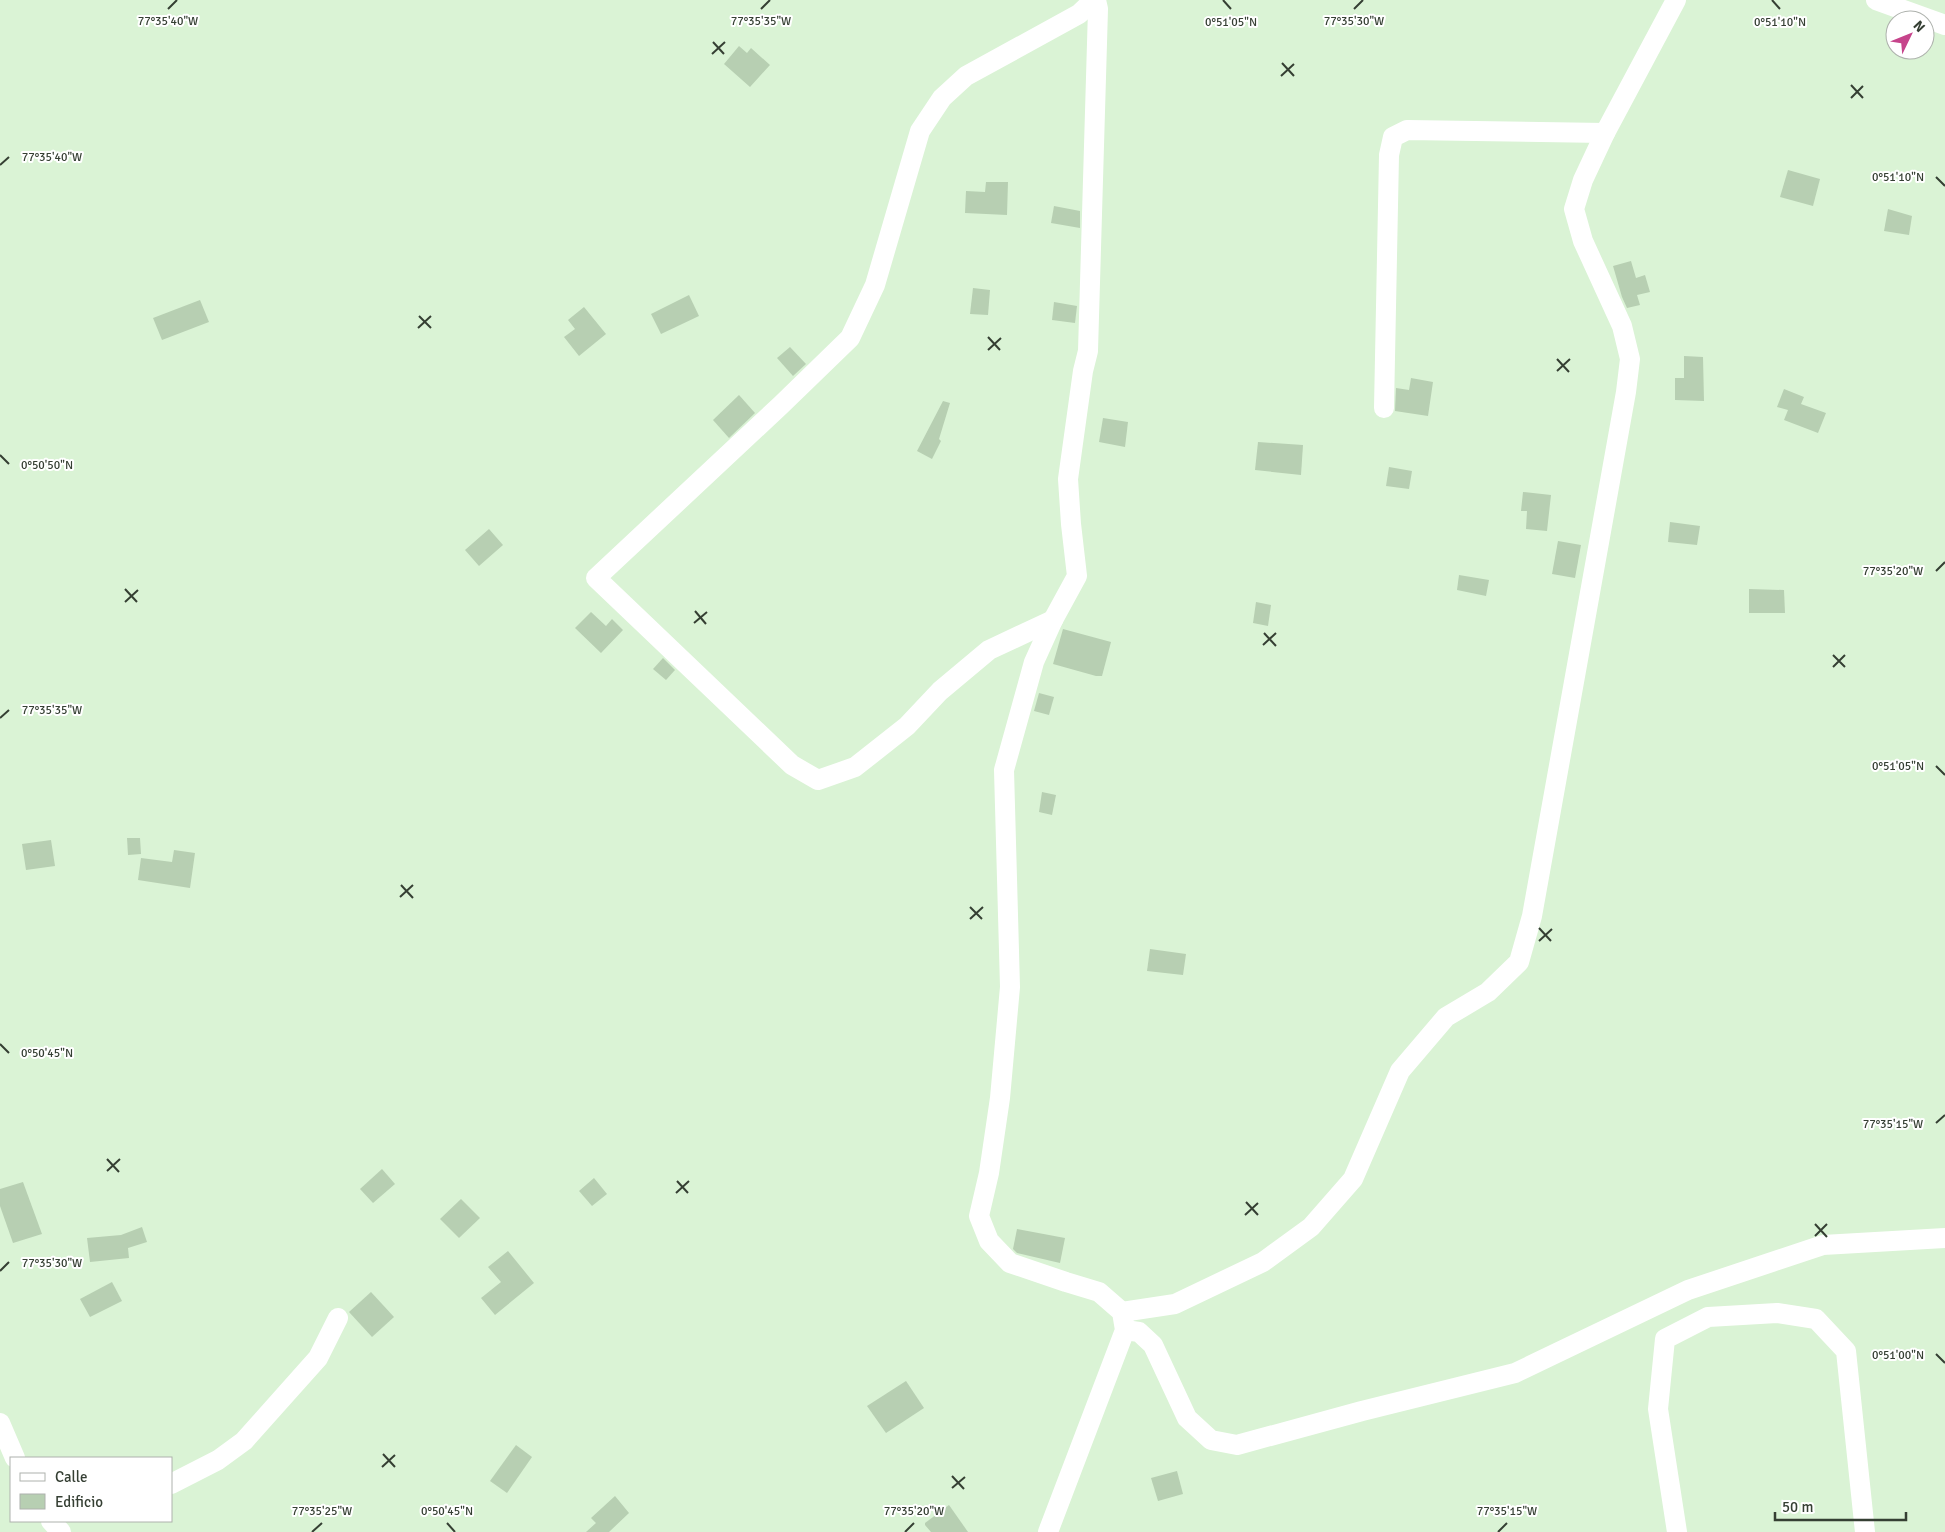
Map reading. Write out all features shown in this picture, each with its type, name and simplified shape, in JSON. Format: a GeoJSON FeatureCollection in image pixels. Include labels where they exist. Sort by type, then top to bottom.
{"type":"FeatureCollection","features":[{"type":"Feature","properties":{"kind":"street"},"geometry":{"type":"LineString","coordinates":[[1053,620],[989,650],[940,691],[907,726],[855,767],[818,780],[792,765],[596,578],[850,338],[876,285],[920,131],[942,98],[966,76],[1079,14],[1095,0],[1098,9],[1088,351],[1083,371],[1068,479],[1077,576],[1053,620],[1034,662],[1004,770],[1010,987],[1000,1098],[989,1173],[979,1216],[989,1241],[1010,1263],[1099,1292],[1123,1321],[1153,1345],[1187,1418],[1211,1440],[1237,1445],[1362,1410],[1515,1374],[1688,1290],[1823,1245],[1945,1238]]}},
{"type":"Feature","properties":{"kind":"street"},"geometry":{"type":"LineString","coordinates":[[1123,1321],[1175,1304],[1263,1262],[1311,1227],[1353,1179],[1400,1071],[1446,1017],[1488,992],[1519,962],[1532,916],[1626,392],[1630,358],[1622,326],[1583,241],[1574,209],[1583,180],[1605,133],[1676,0]]}},
{"type":"Feature","properties":{"kind":"street"},"geometry":{"type":"LineString","coordinates":[[1876,0],[1945,26]]}},
{"type":"Feature","properties":{"kind":"street"},"geometry":{"type":"LineString","coordinates":[[1384,408],[1389,155],[1393,137],[1407,130],[1605,133]]}},
{"type":"Feature","properties":{"kind":"street"},"geometry":{"type":"LineString","coordinates":[[1677,1532],[1658,1409],[1664,1339],[1708,1317],[1777,1313],[1816,1319],[1846,1351],[1865,1532]]}},
{"type":"Feature","properties":{"kind":"street"},"geometry":{"type":"LineString","coordinates":[[172,1483],[218,1460],[244,1441],[318,1358],[338,1318]]}},
{"type":"Feature","properties":{"kind":"street"},"geometry":{"type":"LineString","coordinates":[[1048,1532],[1123,1321]]}},
{"type":"Feature","properties":{"kind":"street"},"geometry":{"type":"LineString","coordinates":[[0,1423],[15,1457]]}},
{"type":"Feature","properties":{"kind":"building"},"geometry":{"type":"Polygon","coordinates":[[[739,46],[747,53],[751,48],[770,65],[750,87],[724,64],[739,46]]]}},
{"type":"Feature","properties":{"kind":"building"},"geometry":{"type":"Polygon","coordinates":[[[1788,170],[1820,179],[1813,206],[1780,197],[1788,170]]]}},
{"type":"Feature","properties":{"kind":"building"},"geometry":{"type":"Polygon","coordinates":[[[986,182],[1008,182],[1007,215],[965,213],[966,191],[985,192],[986,182]]]}},
{"type":"Feature","properties":{"kind":"building"},"geometry":{"type":"Polygon","coordinates":[[[1054,206],[1080,211],[1080,228],[1051,223],[1054,206]]]}},
{"type":"Feature","properties":{"kind":"building"},"geometry":{"type":"Polygon","coordinates":[[[1888,209],[1912,216],[1909,235],[1884,231],[1888,209]]]}},
{"type":"Feature","properties":{"kind":"building"},"geometry":{"type":"Polygon","coordinates":[[[1631,261],[1636,278],[1645,275],[1650,292],[1637,295],[1640,305],[1627,308],[1613,266],[1631,261]]]}},
{"type":"Feature","properties":{"kind":"building"},"geometry":{"type":"Polygon","coordinates":[[[973,288],[990,290],[988,315],[970,314],[973,288]]]}},
{"type":"Feature","properties":{"kind":"building"},"geometry":{"type":"Polygon","coordinates":[[[689,295],[699,316],[661,334],[651,314],[689,295]]]}},
{"type":"Feature","properties":{"kind":"building"},"geometry":{"type":"Polygon","coordinates":[[[200,300],[209,322],[162,340],[153,318],[200,300]]]}},
{"type":"Feature","properties":{"kind":"building"},"geometry":{"type":"Polygon","coordinates":[[[1054,302],[1077,306],[1075,323],[1052,320],[1054,302]]]}},
{"type":"Feature","properties":{"kind":"building"},"geometry":{"type":"Polygon","coordinates":[[[584,307],[606,334],[579,356],[564,337],[575,329],[568,320],[584,307]]]}},
{"type":"Feature","properties":{"kind":"building"},"geometry":{"type":"Polygon","coordinates":[[[790,347],[806,364],[793,376],[777,358],[790,347]]]}},
{"type":"Feature","properties":{"kind":"building"},"geometry":{"type":"Polygon","coordinates":[[[1684,356],[1703,357],[1704,401],[1675,400],[1675,378],[1684,378],[1684,356]]]}},
{"type":"Feature","properties":{"kind":"building"},"geometry":{"type":"Polygon","coordinates":[[[1411,378],[1433,382],[1428,416],[1395,411],[1396,388],[1409,390],[1411,378]]]}},
{"type":"Feature","properties":{"kind":"building"},"geometry":{"type":"Polygon","coordinates":[[[1784,389],[1804,397],[1801,404],[1826,413],[1818,433],[1784,420],[1788,410],[1777,407],[1784,389]]]}},
{"type":"Feature","properties":{"kind":"building"},"geometry":{"type":"Polygon","coordinates":[[[739,395],[755,413],[729,438],[713,420],[739,395]]]}},
{"type":"Feature","properties":{"kind":"building"},"geometry":{"type":"Polygon","coordinates":[[[943,401],[950,403],[939,439],[941,441],[932,459],[917,451],[943,401]]]}},
{"type":"Feature","properties":{"kind":"building"},"geometry":{"type":"Polygon","coordinates":[[[1103,418],[1128,422],[1125,447],[1099,442],[1103,418]]]}},
{"type":"Feature","properties":{"kind":"building"},"geometry":{"type":"Polygon","coordinates":[[[1258,442],[1303,445],[1301,475],[1255,470],[1258,442]]]}},
{"type":"Feature","properties":{"kind":"building"},"geometry":{"type":"Polygon","coordinates":[[[1389,467],[1412,471],[1409,489],[1386,486],[1389,467]]]}},
{"type":"Feature","properties":{"kind":"building"},"geometry":{"type":"Polygon","coordinates":[[[1523,492],[1551,495],[1547,531],[1526,529],[1527,511],[1521,511],[1523,492]]]}},
{"type":"Feature","properties":{"kind":"building"},"geometry":{"type":"Polygon","coordinates":[[[1670,522],[1700,526],[1697,545],[1668,542],[1670,522]]]}},
{"type":"Feature","properties":{"kind":"building"},"geometry":{"type":"Polygon","coordinates":[[[489,529],[503,545],[479,566],[465,550],[489,529]]]}},
{"type":"Feature","properties":{"kind":"building"},"geometry":{"type":"Polygon","coordinates":[[[1558,541],[1581,545],[1575,578],[1552,574],[1558,541]]]}},
{"type":"Feature","properties":{"kind":"building"},"geometry":{"type":"Polygon","coordinates":[[[1459,575],[1489,580],[1486,596],[1457,590],[1459,575]]]}},
{"type":"Feature","properties":{"kind":"building"},"geometry":{"type":"Polygon","coordinates":[[[1749,589],[1784,590],[1785,613],[1749,613],[1749,589]]]}},
{"type":"Feature","properties":{"kind":"building"},"geometry":{"type":"Polygon","coordinates":[[[1256,602],[1271,605],[1268,626],[1253,623],[1256,602]]]}},
{"type":"Feature","properties":{"kind":"building"},"geometry":{"type":"Polygon","coordinates":[[[591,612],[606,626],[612,619],[623,630],[601,653],[575,628],[591,612]]]}},
{"type":"Feature","properties":{"kind":"building"},"geometry":{"type":"Polygon","coordinates":[[[1063,629],[1111,642],[1102,676],[1053,664],[1063,629]]]}},
{"type":"Feature","properties":{"kind":"building"},"geometry":{"type":"Polygon","coordinates":[[[663,658],[675,670],[666,680],[653,669],[663,658]]]}},
{"type":"Feature","properties":{"kind":"building"},"geometry":{"type":"Polygon","coordinates":[[[1039,693],[1054,697],[1049,715],[1034,711],[1039,693]]]}},
{"type":"Feature","properties":{"kind":"building"},"geometry":{"type":"Polygon","coordinates":[[[1042,792],[1056,795],[1052,815],[1039,812],[1042,792]]]}},
{"type":"Feature","properties":{"kind":"building"},"geometry":{"type":"Polygon","coordinates":[[[127,838],[140,838],[141,854],[128,855],[127,838]]]}},
{"type":"Feature","properties":{"kind":"building"},"geometry":{"type":"Polygon","coordinates":[[[51,840],[55,866],[26,870],[22,844],[51,840]]]}},
{"type":"Feature","properties":{"kind":"building"},"geometry":{"type":"Polygon","coordinates":[[[174,850],[195,853],[190,888],[138,880],[141,858],[172,862],[174,850]]]}},
{"type":"Feature","properties":{"kind":"building"},"geometry":{"type":"Polygon","coordinates":[[[1150,949],[1186,954],[1183,975],[1147,971],[1150,949]]]}},
{"type":"Feature","properties":{"kind":"building"},"geometry":{"type":"Polygon","coordinates":[[[382,1169],[395,1184],[373,1203],[360,1189],[382,1169]]]}},
{"type":"Feature","properties":{"kind":"building"},"geometry":{"type":"Polygon","coordinates":[[[594,1178],[607,1194],[592,1206],[579,1191],[594,1178]]]}},
{"type":"Feature","properties":{"kind":"building"},"geometry":{"type":"Polygon","coordinates":[[[23,1182],[42,1234],[13,1243],[0,1206],[0,1189],[23,1182]]]}},
{"type":"Feature","properties":{"kind":"building"},"geometry":{"type":"Polygon","coordinates":[[[461,1199],[480,1218],[459,1238],[440,1219],[461,1199]]]}},
{"type":"Feature","properties":{"kind":"building"},"geometry":{"type":"Polygon","coordinates":[[[142,1227],[147,1242],[128,1248],[129,1258],[90,1262],[87,1238],[121,1235],[142,1227]]]}},
{"type":"Feature","properties":{"kind":"building"},"geometry":{"type":"Polygon","coordinates":[[[1017,1229],[1065,1238],[1060,1263],[1017,1253],[1013,1249],[1017,1229]]]}},
{"type":"Feature","properties":{"kind":"building"},"geometry":{"type":"Polygon","coordinates":[[[508,1251],[534,1283],[495,1315],[481,1298],[501,1282],[488,1267],[508,1251]]]}},
{"type":"Feature","properties":{"kind":"building"},"geometry":{"type":"Polygon","coordinates":[[[112,1282],[122,1301],[90,1317],[80,1299],[112,1282]]]}},
{"type":"Feature","properties":{"kind":"building"},"geometry":{"type":"Polygon","coordinates":[[[371,1292],[394,1317],[372,1337],[349,1312],[371,1292]]]}},
{"type":"Feature","properties":{"kind":"building"},"geometry":{"type":"Polygon","coordinates":[[[906,1381],[924,1408],[886,1433],[867,1406],[906,1381]]]}},
{"type":"Feature","properties":{"kind":"building"},"geometry":{"type":"Polygon","coordinates":[[[516,1445],[532,1457],[507,1493],[490,1481],[516,1445]]]}},
{"type":"Feature","properties":{"kind":"building"},"geometry":{"type":"Polygon","coordinates":[[[1177,1471],[1183,1494],[1158,1501],[1151,1478],[1177,1471]]]}},
{"type":"Feature","properties":{"kind":"building"},"geometry":{"type":"Polygon","coordinates":[[[615,1496],[629,1513],[609,1532],[586,1532],[596,1523],[591,1518],[615,1496]]]}},
{"type":"Feature","properties":{"kind":"building"},"geometry":{"type":"Polygon","coordinates":[[[949,1505],[968,1532],[931,1532],[925,1525],[925,1523],[949,1505]]]}}]}
